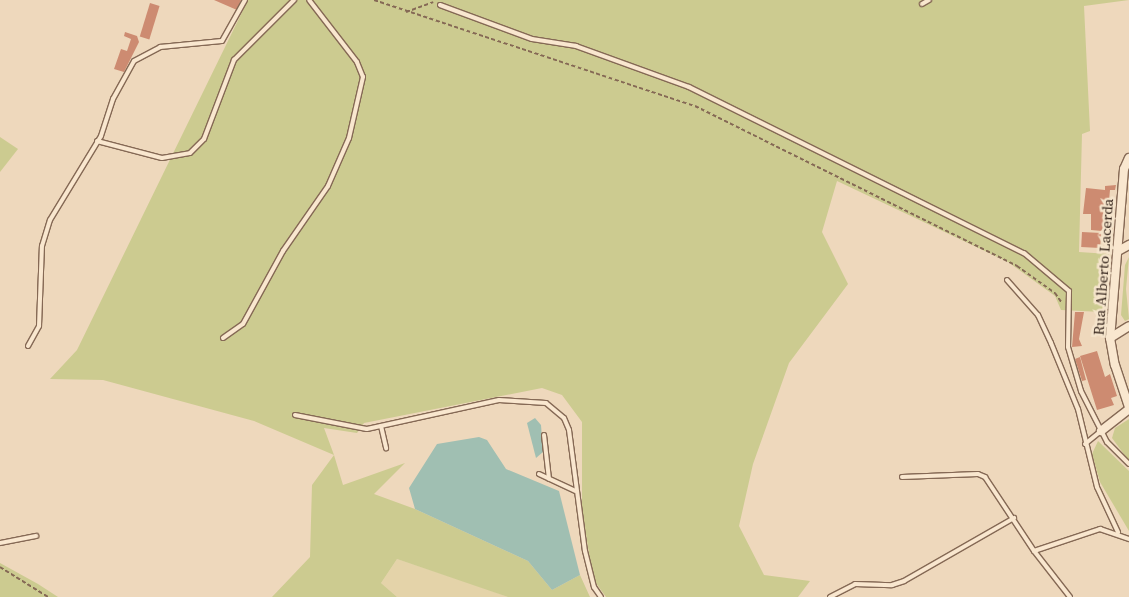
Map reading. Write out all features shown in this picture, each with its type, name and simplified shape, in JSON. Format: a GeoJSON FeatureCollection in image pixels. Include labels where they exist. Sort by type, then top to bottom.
{"type":"FeatureCollection","features":[{"type":"Feature","properties":{"kind":"street","name":"Rua Alberto Lacerda"},"geometry":{"type":"LineString","coordinates":[[1129,158],[1124,169],[1110,338],[1115,365],[1129,408]]}},
{"type":"Feature","properties":{"kind":"street"},"geometry":{"type":"LineString","coordinates":[[1118,251],[1129,245]]}},
{"type":"Feature","properties":{"kind":"street"},"geometry":{"type":"LineString","coordinates":[[1110,338],[1129,326]]}},
{"type":"Feature","properties":{"kind":"street"},"geometry":{"type":"LineString","coordinates":[[1101,431],[1129,408]]}},
{"type":"Feature","properties":{"kind":"lane"},"geometry":{"type":"LineString","coordinates":[[28,346],[39,326],[42,246],[50,220],[97,142],[114,99],[139,56],[160,47],[222,41],[245,0]]}},
{"type":"Feature","properties":{"kind":"lane"},"geometry":{"type":"LineString","coordinates":[[97,142],[162,158],[190,153],[204,139],[234,60],[294,0]]}},
{"type":"Feature","properties":{"kind":"lane"},"geometry":{"type":"LineString","coordinates":[[223,338],[244,324],[283,251],[328,186],[349,138],[363,77],[357,62],[309,0]]}},
{"type":"Feature","properties":{"kind":"lane"},"geometry":{"type":"LineString","coordinates":[[922,4],[929,0]]}},
{"type":"Feature","properties":{"kind":"lane"},"geometry":{"type":"LineString","coordinates":[[440,6],[532,39],[576,46],[716,100],[1024,253],[1068,288],[1072,299],[1068,347],[1081,391],[1101,431],[1117,454],[1129,464]]}},
{"type":"Feature","properties":{"kind":"lane"},"geometry":{"type":"LineString","coordinates":[[1007,280],[1039,317],[1069,385],[1097,487],[1118,532]]}},
{"type":"Feature","properties":{"kind":"lane"},"geometry":{"type":"LineString","coordinates":[[295,415],[367,429],[499,400],[546,403],[564,418],[570,430],[575,491],[585,551],[594,587],[601,597]]}},
{"type":"Feature","properties":{"kind":"lane"},"geometry":{"type":"LineString","coordinates":[[381,426],[386,448]]}},
{"type":"Feature","properties":{"kind":"lane"},"geometry":{"type":"LineString","coordinates":[[1085,444],[1101,431]]}},
{"type":"Feature","properties":{"kind":"lane"},"geometry":{"type":"LineString","coordinates":[[544,435],[549,479]]}},
{"type":"Feature","properties":{"kind":"lane"},"geometry":{"type":"LineString","coordinates":[[539,474],[575,491]]}},
{"type":"Feature","properties":{"kind":"lane"},"geometry":{"type":"LineString","coordinates":[[902,477],[978,474],[993,485],[1034,551],[1068,596]]}},
{"type":"Feature","properties":{"kind":"lane"},"geometry":{"type":"LineString","coordinates":[[830,597],[855,584],[892,585],[904,581],[1014,518]]}},
{"type":"Feature","properties":{"kind":"lane"},"geometry":{"type":"LineString","coordinates":[[1034,551],[1094,530],[1118,532],[1129,539]]}},
{"type":"Feature","properties":{"kind":"lane"},"geometry":{"type":"LineString","coordinates":[[0,543],[36,536]]}},
{"type":"Feature","properties":{"kind":"path"},"geometry":{"type":"LineString","coordinates":[[374,0],[406,12],[561,59],[695,106],[1017,266],[1055,293],[1069,319]]}},
{"type":"Feature","properties":{"kind":"path"},"geometry":{"type":"LineString","coordinates":[[406,12],[433,2]]}},
{"type":"Feature","properties":{"kind":"path"},"geometry":{"type":"LineString","coordinates":[[0,567],[48,597]]}},
{"type":"Feature","properties":{"kind":"shaded area"},"geometry":{"type":"Polygon","coordinates":[[[248,0],[1129,0],[1084,6],[1090,131],[1082,134],[1079,252],[1109,254],[1102,312],[1061,310],[1055,296],[1008,262],[837,181],[822,232],[848,284],[789,363],[753,464],[739,526],[764,575],[810,581],[798,597],[606,597],[593,579],[582,509],[582,422],[562,395],[542,388],[364,423],[357,433],[324,428],[334,455],[254,421],[103,380],[50,379],[77,350],[248,0]]]}},
{"type":"Feature","properties":{"kind":"shaded area"},"geometry":{"type":"Polygon","coordinates":[[[0,137],[18,149],[0,172],[0,137]]]}},
{"type":"Feature","properties":{"kind":"shaded area"},"geometry":{"type":"Polygon","coordinates":[[[1129,257],[1126,289],[1129,319],[1125,321],[1121,315],[1125,265],[1129,257]]]}},
{"type":"Feature","properties":{"kind":"shaded area"},"geometry":{"type":"Polygon","coordinates":[[[535,418],[541,425],[543,452],[536,458],[527,423],[535,418]]]}},
{"type":"Feature","properties":{"kind":"shaded area"},"geometry":{"type":"Polygon","coordinates":[[[1129,419],[1129,461],[1112,438],[1115,428],[1129,419]]]}},
{"type":"Feature","properties":{"kind":"shaded area"},"geometry":{"type":"Polygon","coordinates":[[[479,437],[487,440],[506,469],[559,491],[580,575],[552,590],[528,561],[415,509],[409,488],[437,444],[479,437]]]}},
{"type":"Feature","properties":{"kind":"shaded area"},"geometry":{"type":"Polygon","coordinates":[[[1098,441],[1129,471],[1129,531],[1100,482],[1092,454],[1098,441]]]}},
{"type":"Feature","properties":{"kind":"shaded area"},"geometry":{"type":"Polygon","coordinates":[[[334,455],[343,485],[405,463],[374,494],[415,509],[528,561],[552,590],[580,575],[590,597],[508,597],[397,559],[381,583],[397,597],[272,597],[310,557],[312,485],[334,455]]]}},
{"type":"Feature","properties":{"kind":"shaded area"},"geometry":{"type":"Polygon","coordinates":[[[397,559],[508,597],[397,597],[381,583],[397,559]]]}},
{"type":"Feature","properties":{"kind":"shaded area"},"geometry":{"type":"Polygon","coordinates":[[[0,563],[38,584],[58,597],[0,597],[0,563]]]}},
{"type":"Feature","properties":{"kind":"building"},"geometry":{"type":"Polygon","coordinates":[[[214,0],[241,0],[237,10],[214,0]]]}},
{"type":"Feature","properties":{"kind":"building"},"geometry":{"type":"Polygon","coordinates":[[[150,3],[160,6],[149,39],[140,36],[150,3]]]}},
{"type":"Feature","properties":{"kind":"building"},"geometry":{"type":"Polygon","coordinates":[[[125,32],[137,36],[139,42],[124,72],[114,69],[121,49],[127,51],[131,39],[124,36],[125,32]]]}},
{"type":"Feature","properties":{"kind":"building"},"geometry":{"type":"Polygon","coordinates":[[[1116,185],[1115,190],[1110,190],[1108,211],[1115,209],[1111,218],[1113,232],[1091,230],[1091,214],[1083,214],[1086,188],[1105,190],[1105,186],[1116,185]]]}},
{"type":"Feature","properties":{"kind":"building"},"geometry":{"type":"Polygon","coordinates":[[[1082,232],[1101,233],[1100,248],[1081,247],[1082,232]]]}},
{"type":"Feature","properties":{"kind":"building"},"geometry":{"type":"Polygon","coordinates":[[[1075,312],[1084,312],[1079,339],[1082,346],[1072,347],[1075,312]]]}},
{"type":"Feature","properties":{"kind":"building"},"geometry":{"type":"Polygon","coordinates":[[[1097,351],[1105,377],[1110,374],[1117,396],[1111,398],[1114,405],[1097,410],[1080,356],[1097,351]]]}},
{"type":"Feature","properties":{"kind":"building"},"geometry":{"type":"Polygon","coordinates":[[[1080,357],[1086,380],[1082,381],[1075,359],[1080,357]]]}}]}
